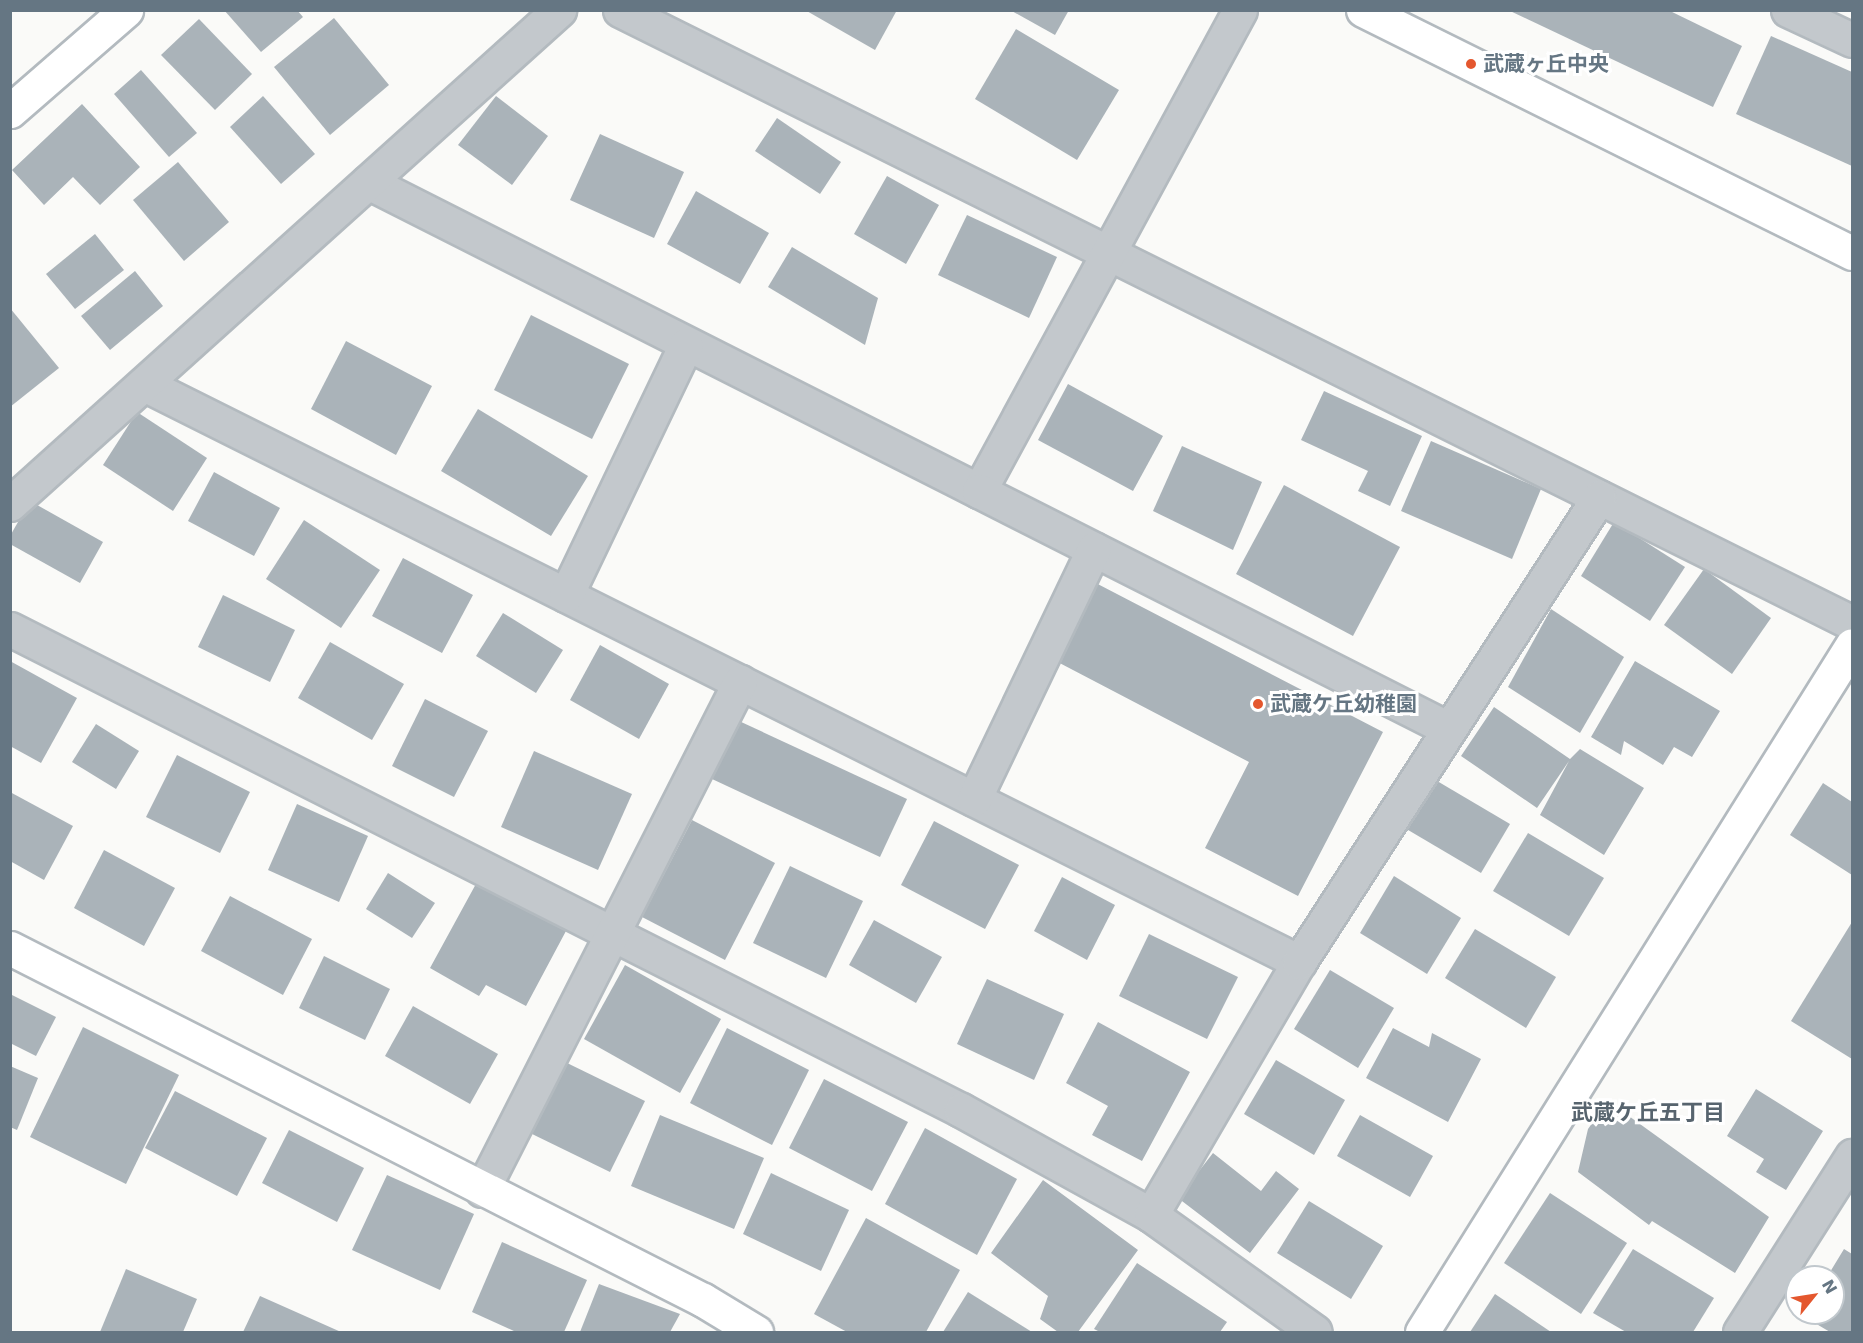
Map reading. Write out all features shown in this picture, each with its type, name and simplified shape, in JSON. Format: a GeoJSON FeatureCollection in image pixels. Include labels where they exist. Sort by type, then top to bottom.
{"type":"FeatureCollection","features":[{"type":"Feature","properties":{"kind":"street"},"geometry":{"type":"LineString","coordinates":[[10,111],[126,10]]}},
{"type":"Feature","properties":{"kind":"street"},"geometry":{"type":"LineString","coordinates":[[10,504],[559,10]]}},
{"type":"Feature","properties":{"kind":"street"},"geometry":{"type":"LineString","coordinates":[[620,10],[1852,623]]}},
{"type":"Feature","properties":{"kind":"street"},"geometry":{"type":"LineString","coordinates":[[979,491],[1110,254],[1240,10]]}},
{"type":"Feature","properties":{"kind":"street"},"geometry":{"type":"LineString","coordinates":[[1362,10],[1852,253]]}},
{"type":"Feature","properties":{"kind":"street"},"geometry":{"type":"LineString","coordinates":[[1788,10],[1852,39]]}},
{"type":"Feature","properties":{"kind":"street"},"geometry":{"type":"LineString","coordinates":[[368,183],[1449,729]]}},
{"type":"Feature","properties":{"kind":"street"},"geometry":{"type":"LineString","coordinates":[[566,595],[686,345]]}},
{"type":"Feature","properties":{"kind":"street"},"geometry":{"type":"LineString","coordinates":[[144,384],[1299,962]]}},
{"type":"Feature","properties":{"kind":"street"},"geometry":{"type":"LineString","coordinates":[[1151,1215],[1299,962],[1599,497]]}},
{"type":"Feature","properties":{"kind":"street"},"geometry":{"type":"LineString","coordinates":[[974,799],[1094,549]]}},
{"type":"Feature","properties":{"kind":"street"},"geometry":{"type":"LineString","coordinates":[[10,628],[961,1110],[1151,1215],[1315,1332]]}},
{"type":"Feature","properties":{"kind":"street"},"geometry":{"type":"LineString","coordinates":[[1422,1332],[1852,645]]}},
{"type":"Feature","properties":{"kind":"street"},"geometry":{"type":"LineString","coordinates":[[482,1190],[614,935],[740,682]]}},
{"type":"Feature","properties":{"kind":"street"},"geometry":{"type":"LineString","coordinates":[[10,948],[482,1190],[703,1300],[745,1330]]}},
{"type":"Feature","properties":{"kind":"street"},"geometry":{"type":"LineString","coordinates":[[1740,1332],[1852,1156]]}},
{"type":"Feature","properties":{"kind":"building"},"geometry":{"type":"Polygon","coordinates":[[[224,10],[297,10],[303,17],[261,52],[224,10]]]}},
{"type":"Feature","properties":{"kind":"building"},"geometry":{"type":"Polygon","coordinates":[[[805,10],[897,10],[875,50],[805,10]]]}},
{"type":"Feature","properties":{"kind":"building"},"geometry":{"type":"Polygon","coordinates":[[[1010,10],[1069,10],[1055,35],[1010,10]]]}},
{"type":"Feature","properties":{"kind":"building"},"geometry":{"type":"Polygon","coordinates":[[[1508,10],[1668,10],[1742,46],[1713,107],[1508,10]]]}},
{"type":"Feature","properties":{"kind":"building"},"geometry":{"type":"Polygon","coordinates":[[[334,18],[389,85],[330,135],[274,67],[334,18]]]}},
{"type":"Feature","properties":{"kind":"building"},"geometry":{"type":"Polygon","coordinates":[[[199,19],[252,74],[215,110],[161,55],[199,19]]]}},
{"type":"Feature","properties":{"kind":"building"},"geometry":{"type":"Polygon","coordinates":[[[1016,29],[1119,90],[1077,160],[975,99],[1016,29]]]}},
{"type":"Feature","properties":{"kind":"building"},"geometry":{"type":"Polygon","coordinates":[[[1771,36],[1852,72],[1852,166],[1736,114],[1771,36]]]}},
{"type":"Feature","properties":{"kind":"building"},"geometry":{"type":"Polygon","coordinates":[[[141,70],[197,133],[169,157],[114,94],[141,70]]]}},
{"type":"Feature","properties":{"kind":"building"},"geometry":{"type":"Polygon","coordinates":[[[263,96],[315,154],[281,184],[230,127],[263,96]]]}},
{"type":"Feature","properties":{"kind":"building"},"geometry":{"type":"Polygon","coordinates":[[[496,96],[548,136],[512,185],[458,145],[496,96]]]}},
{"type":"Feature","properties":{"kind":"building"},"geometry":{"type":"Polygon","coordinates":[[[82,104],[140,167],[100,205],[73,177],[44,205],[12,170],[82,104]]]}},
{"type":"Feature","properties":{"kind":"building"},"geometry":{"type":"Polygon","coordinates":[[[777,118],[841,162],[820,194],[755,151],[777,118]]]}},
{"type":"Feature","properties":{"kind":"building"},"geometry":{"type":"Polygon","coordinates":[[[600,134],[684,172],[654,238],[570,200],[600,134]]]}},
{"type":"Feature","properties":{"kind":"building"},"geometry":{"type":"Polygon","coordinates":[[[178,162],[229,222],[184,261],[133,200],[178,162]]]}},
{"type":"Feature","properties":{"kind":"building"},"geometry":{"type":"Polygon","coordinates":[[[887,176],[939,205],[906,264],[854,234],[887,176]]]}},
{"type":"Feature","properties":{"kind":"building"},"geometry":{"type":"Polygon","coordinates":[[[696,191],[769,233],[740,284],[667,244],[696,191]]]}},
{"type":"Feature","properties":{"kind":"building"},"geometry":{"type":"Polygon","coordinates":[[[967,215],[1057,257],[1029,318],[938,275],[967,215]]]}},
{"type":"Feature","properties":{"kind":"building"},"geometry":{"type":"Polygon","coordinates":[[[95,234],[124,270],[75,309],[46,274],[95,234]]]}},
{"type":"Feature","properties":{"kind":"building"},"geometry":{"type":"Polygon","coordinates":[[[792,247],[878,298],[865,345],[768,287],[792,247]]]}},
{"type":"Feature","properties":{"kind":"building"},"geometry":{"type":"Polygon","coordinates":[[[135,271],[163,306],[110,350],[81,316],[135,271]]]}},
{"type":"Feature","properties":{"kind":"building"},"geometry":{"type":"Polygon","coordinates":[[[10,308],[59,368],[10,407],[10,308]]]}},
{"type":"Feature","properties":{"kind":"building"},"geometry":{"type":"Polygon","coordinates":[[[531,315],[629,364],[592,439],[494,390],[531,315]]]}},
{"type":"Feature","properties":{"kind":"building"},"geometry":{"type":"Polygon","coordinates":[[[346,341],[432,386],[396,455],[311,409],[346,341]]]}},
{"type":"Feature","properties":{"kind":"building"},"geometry":{"type":"Polygon","coordinates":[[[1068,384],[1163,436],[1133,491],[1038,440],[1068,384]]]}},
{"type":"Feature","properties":{"kind":"building"},"geometry":{"type":"Polygon","coordinates":[[[1324,391],[1422,436],[1390,506],[1358,491],[1368,471],[1301,440],[1324,391]]]}},
{"type":"Feature","properties":{"kind":"building"},"geometry":{"type":"Polygon","coordinates":[[[478,409],[588,476],[551,536],[441,471],[478,409]]]}},
{"type":"Feature","properties":{"kind":"building"},"geometry":{"type":"Polygon","coordinates":[[[137,412],[207,458],[173,511],[103,465],[137,412]]]}},
{"type":"Feature","properties":{"kind":"building"},"geometry":{"type":"Polygon","coordinates":[[[1431,441],[1541,489],[1512,559],[1401,511],[1431,441]]]}},
{"type":"Feature","properties":{"kind":"building"},"geometry":{"type":"Polygon","coordinates":[[[1182,446],[1262,482],[1233,550],[1153,511],[1182,446]]]}},
{"type":"Feature","properties":{"kind":"building"},"geometry":{"type":"Polygon","coordinates":[[[214,472],[280,508],[254,556],[188,521],[214,472]]]}},
{"type":"Feature","properties":{"kind":"building"},"geometry":{"type":"Polygon","coordinates":[[[1284,485],[1400,547],[1353,636],[1236,574],[1284,485]]]}},
{"type":"Feature","properties":{"kind":"building"},"geometry":{"type":"Polygon","coordinates":[[[30,501],[103,542],[80,583],[10,544],[10,536],[30,501]]]}},
{"type":"Feature","properties":{"kind":"building"},"geometry":{"type":"Polygon","coordinates":[[[304,520],[380,570],[341,628],[266,579],[304,520]]]}},
{"type":"Feature","properties":{"kind":"building"},"geometry":{"type":"Polygon","coordinates":[[[1614,522],[1685,567],[1650,621],[1581,576],[1614,522]]]}},
{"type":"Feature","properties":{"kind":"building"},"geometry":{"type":"Polygon","coordinates":[[[403,558],[473,595],[442,653],[372,616],[403,558]]]}},
{"type":"Feature","properties":{"kind":"building"},"geometry":{"type":"Polygon","coordinates":[[[1704,569],[1771,618],[1732,674],[1664,625],[1704,569]]]}},
{"type":"Feature","properties":{"kind":"building"},"geometry":{"type":"Polygon","coordinates":[[[1090,580],[1383,732],[1298,896],[1205,848],[1249,762],[1050,658],[1090,580]]]}},
{"type":"Feature","properties":{"kind":"building"},"geometry":{"type":"Polygon","coordinates":[[[223,595],[295,630],[270,682],[198,647],[223,595]]]}},
{"type":"Feature","properties":{"kind":"building"},"geometry":{"type":"Polygon","coordinates":[[[1551,609],[1624,657],[1580,733],[1508,687],[1551,609]]]}},
{"type":"Feature","properties":{"kind":"building"},"geometry":{"type":"Polygon","coordinates":[[[503,613],[563,650],[536,693],[476,656],[503,613]]]}},
{"type":"Feature","properties":{"kind":"building"},"geometry":{"type":"Polygon","coordinates":[[[330,642],[404,684],[372,740],[298,698],[330,642]]]}},
{"type":"Feature","properties":{"kind":"building"},"geometry":{"type":"Polygon","coordinates":[[[600,645],[669,684],[639,739],[570,700],[600,645]]]}},
{"type":"Feature","properties":{"kind":"building"},"geometry":{"type":"Polygon","coordinates":[[[10,661],[77,698],[41,763],[10,746],[10,661]]]}},
{"type":"Feature","properties":{"kind":"building"},"geometry":{"type":"Polygon","coordinates":[[[1635,661],[1720,711],[1692,757],[1674,747],[1663,765],[1624,741],[1621,755],[1591,737],[1635,661]]]}},
{"type":"Feature","properties":{"kind":"building"},"geometry":{"type":"Polygon","coordinates":[[[425,699],[488,731],[454,797],[392,766],[425,699]]]}},
{"type":"Feature","properties":{"kind":"building"},"geometry":{"type":"Polygon","coordinates":[[[1494,707],[1570,759],[1580,749],[1644,788],[1604,855],[1540,815],[1569,761],[1537,808],[1461,756],[1494,707]]]}},
{"type":"Feature","properties":{"kind":"building"},"geometry":{"type":"Polygon","coordinates":[[[739,721],[907,799],[880,857],[712,779],[739,721]]]}},
{"type":"Feature","properties":{"kind":"building"},"geometry":{"type":"Polygon","coordinates":[[[96,724],[139,751],[116,789],[72,762],[96,724]]]}},
{"type":"Feature","properties":{"kind":"building"},"geometry":{"type":"Polygon","coordinates":[[[534,751],[632,794],[598,870],[501,827],[534,751]]]}},
{"type":"Feature","properties":{"kind":"building"},"geometry":{"type":"Polygon","coordinates":[[[177,755],[250,792],[220,853],[146,817],[177,755]]]}},
{"type":"Feature","properties":{"kind":"building"},"geometry":{"type":"Polygon","coordinates":[[[1432,778],[1510,824],[1481,873],[1403,827],[1432,778]]]}},
{"type":"Feature","properties":{"kind":"building"},"geometry":{"type":"Polygon","coordinates":[[[1823,783],[1852,802],[1852,875],[1790,835],[1823,783]]]}},
{"type":"Feature","properties":{"kind":"building"},"geometry":{"type":"Polygon","coordinates":[[[10,792],[73,826],[44,880],[10,861],[10,792]]]}},
{"type":"Feature","properties":{"kind":"building"},"geometry":{"type":"Polygon","coordinates":[[[297,804],[368,836],[339,902],[268,870],[297,804]]]}},
{"type":"Feature","properties":{"kind":"building"},"geometry":{"type":"Polygon","coordinates":[[[692,820],[775,863],[725,960],[642,917],[692,820]]]}},
{"type":"Feature","properties":{"kind":"building"},"geometry":{"type":"Polygon","coordinates":[[[934,821],[1019,865],[985,929],[901,885],[934,821]]]}},
{"type":"Feature","properties":{"kind":"building"},"geometry":{"type":"Polygon","coordinates":[[[1528,833],[1604,878],[1569,936],[1493,891],[1528,833]]]}},
{"type":"Feature","properties":{"kind":"building"},"geometry":{"type":"Polygon","coordinates":[[[104,850],[175,888],[144,946],[74,908],[104,850]]]}},
{"type":"Feature","properties":{"kind":"building"},"geometry":{"type":"Polygon","coordinates":[[[790,866],[863,901],[826,978],[753,943],[790,866]]]}},
{"type":"Feature","properties":{"kind":"building"},"geometry":{"type":"Polygon","coordinates":[[[388,873],[435,903],[412,938],[366,909],[388,873]]]}},
{"type":"Feature","properties":{"kind":"building"},"geometry":{"type":"Polygon","coordinates":[[[1394,876],[1461,918],[1427,974],[1360,933],[1394,876]]]}},
{"type":"Feature","properties":{"kind":"building"},"geometry":{"type":"Polygon","coordinates":[[[1062,877],[1115,905],[1087,960],[1034,931],[1062,877]]]}},
{"type":"Feature","properties":{"kind":"building"},"geometry":{"type":"Polygon","coordinates":[[[477,882],[566,931],[526,1006],[486,985],[479,996],[430,968],[477,882]]]}},
{"type":"Feature","properties":{"kind":"building"},"geometry":{"type":"Polygon","coordinates":[[[230,896],[312,939],[283,995],[201,951],[230,896]]]}},
{"type":"Feature","properties":{"kind":"building"},"geometry":{"type":"Polygon","coordinates":[[[874,920],[942,957],[916,1003],[849,965],[874,920]]]}},
{"type":"Feature","properties":{"kind":"building"},"geometry":{"type":"Polygon","coordinates":[[[1852,922],[1852,1059],[1791,1021],[1852,922]]]}},
{"type":"Feature","properties":{"kind":"building"},"geometry":{"type":"Polygon","coordinates":[[[1475,929],[1556,977],[1526,1028],[1445,978],[1475,929]]]}},
{"type":"Feature","properties":{"kind":"building"},"geometry":{"type":"Polygon","coordinates":[[[1149,934],[1238,977],[1207,1039],[1119,996],[1149,934]]]}},
{"type":"Feature","properties":{"kind":"building"},"geometry":{"type":"Polygon","coordinates":[[[324,956],[390,989],[365,1040],[299,1008],[324,956]]]}},
{"type":"Feature","properties":{"kind":"building"},"geometry":{"type":"Polygon","coordinates":[[[625,965],[721,1019],[680,1093],[584,1039],[625,965]]]}},
{"type":"Feature","properties":{"kind":"building"},"geometry":{"type":"Polygon","coordinates":[[[1330,970],[1394,1008],[1358,1068],[1294,1029],[1330,970]]]}},
{"type":"Feature","properties":{"kind":"building"},"geometry":{"type":"Polygon","coordinates":[[[987,979],[1064,1014],[1034,1080],[957,1044],[987,979]]]}},
{"type":"Feature","properties":{"kind":"building"},"geometry":{"type":"Polygon","coordinates":[[[10,994],[56,1017],[36,1056],[10,1043],[10,994]]]}},
{"type":"Feature","properties":{"kind":"building"},"geometry":{"type":"Polygon","coordinates":[[[413,1006],[498,1054],[470,1104],[385,1056],[413,1006]]]}},
{"type":"Feature","properties":{"kind":"building"},"geometry":{"type":"Polygon","coordinates":[[[1098,1022],[1190,1072],[1142,1161],[1092,1135],[1108,1106],[1066,1083],[1098,1022]]]}},
{"type":"Feature","properties":{"kind":"building"},"geometry":{"type":"Polygon","coordinates":[[[83,1027],[179,1075],[126,1184],[30,1137],[83,1027]]]}},
{"type":"Feature","properties":{"kind":"building"},"geometry":{"type":"Polygon","coordinates":[[[727,1028],[809,1070],[772,1145],[690,1103],[727,1028]]]}},
{"type":"Feature","properties":{"kind":"building"},"geometry":{"type":"Polygon","coordinates":[[[1393,1028],[1429,1047],[1432,1033],[1481,1059],[1448,1122],[1366,1078],[1393,1028]]]}},
{"type":"Feature","properties":{"kind":"building"},"geometry":{"type":"Polygon","coordinates":[[[1276,1060],[1345,1100],[1314,1155],[1244,1114],[1276,1060]]]}},
{"type":"Feature","properties":{"kind":"building"},"geometry":{"type":"Polygon","coordinates":[[[565,1062],[645,1101],[610,1172],[530,1133],[565,1062]]]}},
{"type":"Feature","properties":{"kind":"building"},"geometry":{"type":"Polygon","coordinates":[[[10,1066],[38,1078],[17,1130],[10,1127],[10,1066]]]}},
{"type":"Feature","properties":{"kind":"building"},"geometry":{"type":"Polygon","coordinates":[[[824,1079],[908,1122],[872,1191],[789,1148],[824,1079]]]}},
{"type":"Feature","properties":{"kind":"building"},"geometry":{"type":"Polygon","coordinates":[[[1756,1089],[1823,1131],[1786,1190],[1756,1172],[1764,1159],[1727,1136],[1756,1089]]]}},
{"type":"Feature","properties":{"kind":"building"},"geometry":{"type":"Polygon","coordinates":[[[175,1091],[267,1138],[237,1196],[145,1148],[175,1091]]]}},
{"type":"Feature","properties":{"kind":"building"},"geometry":{"type":"Polygon","coordinates":[[[1608,1101],[1769,1217],[1735,1273],[1652,1221],[1649,1225],[1578,1172],[1588,1129],[1608,1101]]]}},
{"type":"Feature","properties":{"kind":"building"},"geometry":{"type":"Polygon","coordinates":[[[660,1115],[764,1158],[734,1229],[631,1186],[660,1115]]]}},
{"type":"Feature","properties":{"kind":"building"},"geometry":{"type":"Polygon","coordinates":[[[1360,1115],[1433,1156],[1410,1197],[1337,1156],[1360,1115]]]}},
{"type":"Feature","properties":{"kind":"building"},"geometry":{"type":"Polygon","coordinates":[[[925,1128],[1017,1179],[977,1255],[885,1204],[925,1128]]]}},
{"type":"Feature","properties":{"kind":"building"},"geometry":{"type":"Polygon","coordinates":[[[289,1130],[364,1168],[337,1222],[262,1183],[289,1130]]]}},
{"type":"Feature","properties":{"kind":"building"},"geometry":{"type":"Polygon","coordinates":[[[1213,1153],[1261,1191],[1276,1171],[1299,1189],[1250,1253],[1178,1198],[1213,1153]]]}},
{"type":"Feature","properties":{"kind":"building"},"geometry":{"type":"Polygon","coordinates":[[[771,1173],[849,1210],[821,1271],[743,1234],[771,1173]]]}},
{"type":"Feature","properties":{"kind":"building"},"geometry":{"type":"Polygon","coordinates":[[[387,1175],[474,1214],[440,1290],[352,1250],[387,1175]]]}},
{"type":"Feature","properties":{"kind":"building"},"geometry":{"type":"Polygon","coordinates":[[[1043,1180],[1138,1250],[1078,1332],[1058,1332],[1040,1319],[1048,1296],[991,1253],[1043,1180]]]}},
{"type":"Feature","properties":{"kind":"building"},"geometry":{"type":"Polygon","coordinates":[[[1550,1193],[1627,1243],[1581,1314],[1504,1263],[1550,1193]]]}},
{"type":"Feature","properties":{"kind":"building"},"geometry":{"type":"Polygon","coordinates":[[[1309,1201],[1383,1246],[1351,1299],[1277,1253],[1309,1201]]]}},
{"type":"Feature","properties":{"kind":"building"},"geometry":{"type":"Polygon","coordinates":[[[866,1218],[960,1270],[926,1332],[847,1332],[814,1314],[866,1218]]]}},
{"type":"Feature","properties":{"kind":"building"},"geometry":{"type":"Polygon","coordinates":[[[502,1242],[587,1280],[564,1332],[516,1332],[472,1312],[502,1242]]]}},
{"type":"Feature","properties":{"kind":"building"},"geometry":{"type":"Polygon","coordinates":[[[1633,1249],[1714,1298],[1693,1332],[1626,1332],[1593,1313],[1633,1249]]]}},
{"type":"Feature","properties":{"kind":"building"},"geometry":{"type":"Polygon","coordinates":[[[1844,1249],[1852,1254],[1852,1332],[1830,1332],[1818,1325],[1845,1325],[1845,1265],[1834,1265],[1844,1249]]]}},
{"type":"Feature","properties":{"kind":"building"},"geometry":{"type":"Polygon","coordinates":[[[1137,1263],[1227,1322],[1220,1332],[1100,1332],[1094,1329],[1137,1263]]]}},
{"type":"Feature","properties":{"kind":"building"},"geometry":{"type":"Polygon","coordinates":[[[126,1269],[197,1299],[183,1332],[100,1332],[126,1269]]]}},
{"type":"Feature","properties":{"kind":"building"},"geometry":{"type":"Polygon","coordinates":[[[599,1284],[680,1314],[670,1332],[580,1332],[599,1284]]]}},
{"type":"Feature","properties":{"kind":"building"},"geometry":{"type":"Polygon","coordinates":[[[968,1292],[1032,1332],[943,1332],[968,1292]]]}},
{"type":"Feature","properties":{"kind":"building"},"geometry":{"type":"Polygon","coordinates":[[[1495,1294],[1551,1332],[1470,1332],[1495,1294]]]}},
{"type":"Feature","properties":{"kind":"building"},"geometry":{"type":"Polygon","coordinates":[[[260,1296],[341,1332],[243,1332],[260,1296]]]}},
{"type":"Feature","properties":{"kind":"place","name":"武蔵ヶ丘中央"},"geometry":{"type":"Point","coordinates":[1471,64]}},
{"type":"Feature","properties":{"kind":"place","name":"武蔵ケ丘幼稚園"},"geometry":{"type":"Point","coordinates":[1258,704]}},
{"type":"Feature","properties":{"kind":"district","name":"武蔵ケ丘五丁目"},"geometry":{"type":"Point","coordinates":[1648,1113]}}]}
